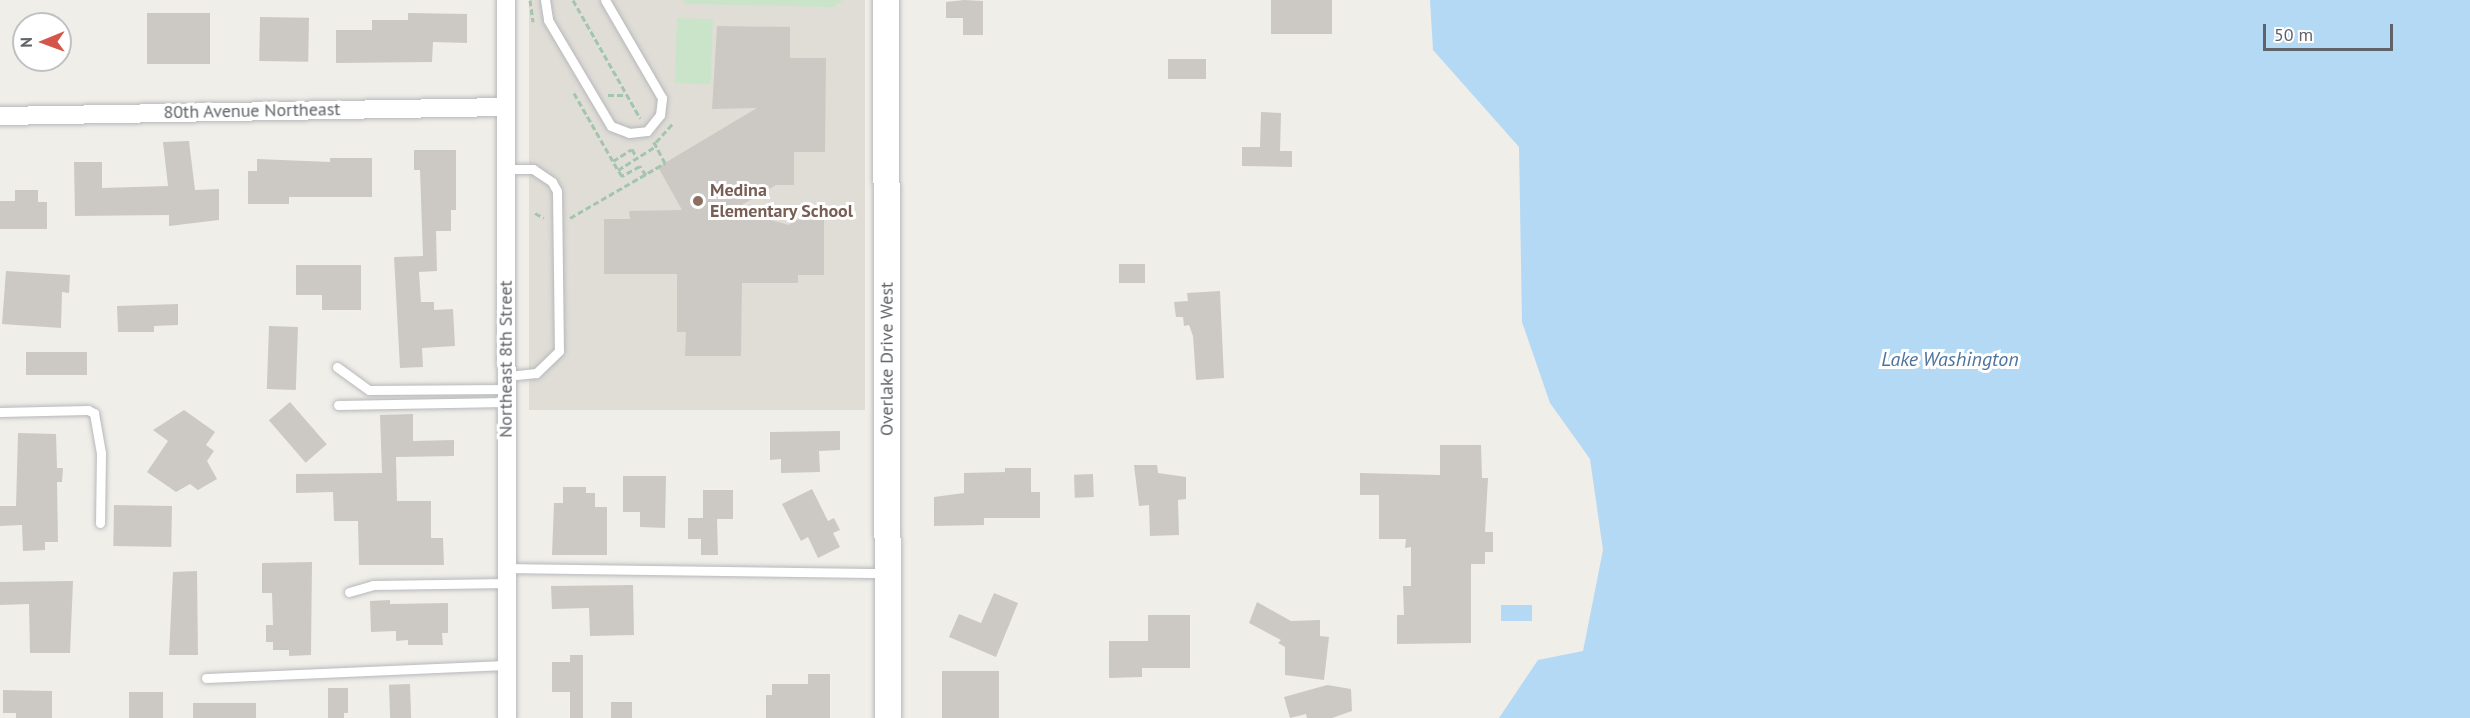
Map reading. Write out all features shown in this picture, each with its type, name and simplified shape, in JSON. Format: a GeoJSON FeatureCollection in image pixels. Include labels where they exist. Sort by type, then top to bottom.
{"type":"FeatureCollection","features":[{"type":"Feature","properties":{"kind":"street","name":"Northeast 8th Street"},"geometry":{"type":"LineString","coordinates":[[506,0],[507,718]]}},
{"type":"Feature","properties":{"kind":"street","name":"Overlake Drive West"},"geometry":{"type":"LineString","coordinates":[[886,0],[888,718]]}},
{"type":"Feature","properties":{"kind":"street","name":"80th Avenue Northeast"},"geometry":{"type":"LineString","coordinates":[[0,116],[505,107]]}},
{"type":"Feature","properties":{"kind":"lane"},"geometry":{"type":"LineString","coordinates":[[545,0],[548,20],[611,126],[629,133],[647,131],[660,115],[662,98],[605,0]]}},
{"type":"Feature","properties":{"kind":"lane"},"geometry":{"type":"LineString","coordinates":[[338,405],[506,389],[536,373],[559,351],[557,192],[552,182],[533,169],[505,169]]}},
{"type":"Feature","properties":{"kind":"lane"},"geometry":{"type":"LineString","coordinates":[[337,367],[369,390],[506,389]]}},
{"type":"Feature","properties":{"kind":"lane"},"geometry":{"type":"LineString","coordinates":[[0,412],[88,410],[93,413],[101,453],[99,523]]}},
{"type":"Feature","properties":{"kind":"lane"},"geometry":{"type":"LineString","coordinates":[[349,592],[373,585],[507,575],[888,573]]}},
{"type":"Feature","properties":{"kind":"lane"},"geometry":{"type":"LineString","coordinates":[[206,678],[507,665]]}},
{"type":"Feature","properties":{"kind":"path"},"geometry":{"type":"LineString","coordinates":[[573,0],[640,118]]}},
{"type":"Feature","properties":{"kind":"path"},"geometry":{"type":"LineString","coordinates":[[606,94],[627,95]]}},
{"type":"Feature","properties":{"kind":"path"},"geometry":{"type":"LineString","coordinates":[[570,218],[665,163],[652,140]]}},
{"type":"Feature","properties":{"kind":"path"},"geometry":{"type":"LineString","coordinates":[[618,170],[656,146]]}},
{"type":"Feature","properties":{"kind":"path"},"geometry":{"type":"LineString","coordinates":[[627,185],[613,161],[632,149],[637,158]]}},
{"type":"Feature","properties":{"kind":"path"},"geometry":{"type":"LineString","coordinates":[[622,176],[640,166],[646,175]]}},
{"type":"Feature","properties":{"kind":"shaded area","name":"Medina Elementary School"},"geometry":{"type":"Polygon","coordinates":[[[529,0],[865,0],[865,410],[529,410],[529,0]]]}},
{"type":"Feature","properties":{"kind":"green space"},"geometry":{"type":"Polygon","coordinates":[[[682,0],[843,0],[833,7],[686,4],[682,0]]]}},
{"type":"Feature","properties":{"kind":"green space"},"geometry":{"type":"Polygon","coordinates":[[[677,18],[713,19],[711,84],[675,83],[677,18]]]}},
{"type":"Feature","properties":{"kind":"water","name":"Lake Washington"},"geometry":{"type":"Polygon","coordinates":[[[1430,0],[2470,0],[2470,718],[1499,718],[1538,660],[1583,651],[1603,550],[1590,459],[1550,403],[1522,322],[1519,147],[1433,50],[1430,0]]]}},
{"type":"Feature","properties":{"kind":"water"},"geometry":{"type":"Polygon","coordinates":[[[1501,605],[1532,605],[1532,621],[1501,621],[1501,605]]]}},
{"type":"Feature","properties":{"kind":"building"},"geometry":{"type":"Polygon","coordinates":[[[1271,0],[1332,0],[1332,34],[1271,34],[1271,0]]]}},
{"type":"Feature","properties":{"kind":"building"},"geometry":{"type":"Polygon","coordinates":[[[983,1],[983,35],[963,35],[963,18],[946,18],[946,2],[983,1]]]}},
{"type":"Feature","properties":{"kind":"building"},"geometry":{"type":"Polygon","coordinates":[[[147,13],[210,13],[210,64],[147,64],[147,13]]]}},
{"type":"Feature","properties":{"kind":"building"},"geometry":{"type":"Polygon","coordinates":[[[408,13],[467,14],[467,43],[433,42],[432,62],[336,63],[336,30],[372,30],[372,20],[408,20],[408,13]]]}},
{"type":"Feature","properties":{"kind":"building"},"geometry":{"type":"Polygon","coordinates":[[[260,17],[309,18],[308,62],[259,61],[260,17]]]}},
{"type":"Feature","properties":{"kind":"building"},"geometry":{"type":"Polygon","coordinates":[[[717,26],[790,27],[790,58],[826,58],[825,152],[794,152],[794,185],[776,185],[733,210],[789,225],[793,220],[824,220],[824,275],[798,275],[798,283],[742,283],[741,356],[685,356],[686,332],[677,332],[677,274],[604,274],[604,219],[630,219],[629,211],[682,210],[658,167],[757,108],[712,109],[717,26]]]}},
{"type":"Feature","properties":{"kind":"building"},"geometry":{"type":"Polygon","coordinates":[[[1168,59],[1206,59],[1206,79],[1168,79],[1168,59]]]}},
{"type":"Feature","properties":{"kind":"building"},"geometry":{"type":"Polygon","coordinates":[[[1261,112],[1281,113],[1280,151],[1292,151],[1292,167],[1242,166],[1242,147],[1260,147],[1261,112]]]}},
{"type":"Feature","properties":{"kind":"building"},"geometry":{"type":"Polygon","coordinates":[[[189,141],[195,190],[219,189],[219,220],[169,226],[169,215],[75,216],[74,162],[102,162],[102,188],[168,186],[163,142],[189,141]]]}},
{"type":"Feature","properties":{"kind":"building"},"geometry":{"type":"Polygon","coordinates":[[[414,150],[456,150],[456,210],[451,210],[451,231],[436,231],[437,271],[419,272],[421,302],[434,302],[434,310],[453,309],[455,346],[422,348],[423,367],[400,368],[394,257],[423,256],[420,170],[414,170],[414,150]]]}},
{"type":"Feature","properties":{"kind":"building"},"geometry":{"type":"Polygon","coordinates":[[[330,158],[372,158],[372,197],[289,197],[289,204],[248,204],[248,171],[257,171],[257,159],[330,162],[330,158]]]}},
{"type":"Feature","properties":{"kind":"building"},"geometry":{"type":"Polygon","coordinates":[[[15,190],[38,190],[38,202],[47,202],[47,229],[0,229],[0,201],[15,201],[15,190]]]}},
{"type":"Feature","properties":{"kind":"building"},"geometry":{"type":"Polygon","coordinates":[[[1119,264],[1145,264],[1145,283],[1119,283],[1119,264]]]}},
{"type":"Feature","properties":{"kind":"building"},"geometry":{"type":"Polygon","coordinates":[[[296,265],[361,265],[361,310],[322,310],[322,295],[296,295],[296,265]]]}},
{"type":"Feature","properties":{"kind":"building"},"geometry":{"type":"Polygon","coordinates":[[[6,271],[70,275],[69,293],[62,292],[61,328],[2,324],[6,271]]]}},
{"type":"Feature","properties":{"kind":"building"},"geometry":{"type":"Polygon","coordinates":[[[1220,291],[1224,378],[1196,380],[1193,336],[1189,325],[1184,326],[1183,317],[1176,317],[1174,302],[1188,301],[1187,293],[1220,291]]]}},
{"type":"Feature","properties":{"kind":"building"},"geometry":{"type":"Polygon","coordinates":[[[178,304],[178,325],[154,326],[154,332],[118,332],[117,306],[178,304]]]}},
{"type":"Feature","properties":{"kind":"building"},"geometry":{"type":"Polygon","coordinates":[[[269,326],[298,327],[296,390],[267,389],[269,326]]]}},
{"type":"Feature","properties":{"kind":"building"},"geometry":{"type":"Polygon","coordinates":[[[26,352],[87,352],[87,375],[26,375],[26,352]]]}},
{"type":"Feature","properties":{"kind":"building"},"geometry":{"type":"Polygon","coordinates":[[[290,402],[327,444],[306,463],[269,420],[290,402]]]}},
{"type":"Feature","properties":{"kind":"building"},"geometry":{"type":"Polygon","coordinates":[[[184,410],[215,432],[206,445],[214,451],[207,461],[217,479],[198,490],[190,484],[176,492],[147,472],[168,441],[153,430],[184,410]]]}},
{"type":"Feature","properties":{"kind":"building"},"geometry":{"type":"Polygon","coordinates":[[[413,414],[413,441],[454,440],[454,456],[396,457],[397,501],[431,501],[431,538],[443,538],[444,565],[359,565],[358,521],[334,521],[333,492],[296,493],[296,474],[382,473],[380,415],[413,414]]]}},
{"type":"Feature","properties":{"kind":"building"},"geometry":{"type":"Polygon","coordinates":[[[840,431],[840,450],[819,451],[820,472],[781,473],[781,459],[770,460],[770,432],[840,431]]]}},
{"type":"Feature","properties":{"kind":"building"},"geometry":{"type":"Polygon","coordinates":[[[18,433],[56,434],[57,468],[63,468],[62,482],[57,482],[58,542],[45,542],[45,550],[23,551],[22,525],[0,526],[0,506],[16,506],[18,433]]]}},
{"type":"Feature","properties":{"kind":"building"},"geometry":{"type":"Polygon","coordinates":[[[1440,445],[1481,445],[1482,478],[1488,478],[1485,532],[1493,532],[1493,552],[1485,552],[1485,564],[1471,564],[1471,643],[1397,644],[1397,615],[1404,615],[1403,586],[1411,586],[1411,547],[1405,548],[1406,539],[1379,539],[1379,495],[1360,495],[1360,473],[1440,475],[1440,445]]]}},
{"type":"Feature","properties":{"kind":"building"},"geometry":{"type":"Polygon","coordinates":[[[1134,465],[1157,465],[1158,473],[1186,477],[1186,499],[1178,500],[1179,535],[1150,536],[1149,505],[1139,506],[1134,465]]]}},
{"type":"Feature","properties":{"kind":"building"},"geometry":{"type":"Polygon","coordinates":[[[1005,468],[1031,468],[1031,492],[1040,492],[1040,518],[984,518],[984,525],[934,526],[934,497],[964,493],[964,473],[1005,472],[1005,468]]]}},
{"type":"Feature","properties":{"kind":"building"},"geometry":{"type":"Polygon","coordinates":[[[1093,474],[1094,497],[1075,498],[1074,475],[1093,474]]]}},
{"type":"Feature","properties":{"kind":"building"},"geometry":{"type":"Polygon","coordinates":[[[623,476],[666,476],[665,528],[640,527],[640,512],[623,512],[623,476]]]}},
{"type":"Feature","properties":{"kind":"building"},"geometry":{"type":"Polygon","coordinates":[[[563,487],[586,487],[586,493],[595,493],[595,507],[607,507],[607,555],[552,555],[554,503],[563,503],[563,487]]]}},
{"type":"Feature","properties":{"kind":"building"},"geometry":{"type":"Polygon","coordinates":[[[812,489],[828,521],[834,518],[840,530],[833,533],[840,547],[818,558],[808,537],[801,541],[782,504],[812,489]]]}},
{"type":"Feature","properties":{"kind":"building"},"geometry":{"type":"Polygon","coordinates":[[[703,490],[733,490],[733,519],[717,519],[718,555],[701,555],[701,539],[688,539],[688,518],[703,518],[703,490]]]}},
{"type":"Feature","properties":{"kind":"building"},"geometry":{"type":"Polygon","coordinates":[[[114,505],[172,506],[171,547],[113,546],[114,505]]]}},
{"type":"Feature","properties":{"kind":"building"},"geometry":{"type":"Polygon","coordinates":[[[312,562],[311,655],[289,656],[289,650],[273,650],[273,642],[266,642],[266,625],[273,625],[272,593],[262,593],[262,563],[312,562]]]}},
{"type":"Feature","properties":{"kind":"building"},"geometry":{"type":"Polygon","coordinates":[[[197,571],[198,655],[169,655],[173,572],[197,571]]]}},
{"type":"Feature","properties":{"kind":"building"},"geometry":{"type":"Polygon","coordinates":[[[73,581],[70,653],[30,653],[29,604],[0,605],[0,582],[73,581]]]}},
{"type":"Feature","properties":{"kind":"building"},"geometry":{"type":"Polygon","coordinates":[[[633,585],[634,635],[590,636],[589,608],[552,609],[551,586],[633,585]]]}},
{"type":"Feature","properties":{"kind":"building"},"geometry":{"type":"Polygon","coordinates":[[[994,593],[1018,603],[996,657],[949,637],[959,614],[981,623],[994,593]]]}},
{"type":"Feature","properties":{"kind":"building"},"geometry":{"type":"Polygon","coordinates":[[[390,600],[390,604],[448,603],[448,633],[442,633],[443,645],[408,645],[408,640],[396,641],[396,631],[371,632],[370,601],[390,600]]]}},
{"type":"Feature","properties":{"kind":"building"},"geometry":{"type":"Polygon","coordinates":[[[1257,602],[1291,621],[1320,620],[1320,636],[1329,637],[1324,680],[1285,675],[1285,647],[1278,643],[1281,640],[1249,623],[1257,602]]]}},
{"type":"Feature","properties":{"kind":"building"},"geometry":{"type":"Polygon","coordinates":[[[1148,615],[1190,615],[1190,668],[1142,668],[1142,677],[1109,678],[1109,641],[1148,641],[1148,615]]]}},
{"type":"Feature","properties":{"kind":"building"},"geometry":{"type":"Polygon","coordinates":[[[570,655],[583,655],[583,718],[570,718],[570,692],[552,692],[552,662],[570,662],[570,655]]]}},
{"type":"Feature","properties":{"kind":"building"},"geometry":{"type":"Polygon","coordinates":[[[942,671],[999,671],[999,718],[942,718],[942,671]]]}},
{"type":"Feature","properties":{"kind":"building"},"geometry":{"type":"Polygon","coordinates":[[[808,674],[830,674],[830,718],[766,718],[766,695],[772,695],[772,684],[808,684],[808,674]]]}},
{"type":"Feature","properties":{"kind":"building"},"geometry":{"type":"Polygon","coordinates":[[[410,684],[411,718],[390,718],[389,685],[410,684]]]}},
{"type":"Feature","properties":{"kind":"building"},"geometry":{"type":"Polygon","coordinates":[[[1327,685],[1351,689],[1352,711],[1332,718],[1307,718],[1306,714],[1290,718],[1284,697],[1327,685]]]}},
{"type":"Feature","properties":{"kind":"building"},"geometry":{"type":"Polygon","coordinates":[[[328,688],[348,688],[348,713],[344,713],[344,718],[328,718],[328,688]]]}},
{"type":"Feature","properties":{"kind":"building"},"geometry":{"type":"Polygon","coordinates":[[[3,690],[52,691],[52,718],[16,718],[16,713],[3,713],[3,690]]]}},
{"type":"Feature","properties":{"kind":"building"},"geometry":{"type":"Polygon","coordinates":[[[129,692],[163,692],[163,718],[129,718],[129,692]]]}},
{"type":"Feature","properties":{"kind":"building"},"geometry":{"type":"Polygon","coordinates":[[[611,702],[632,702],[632,718],[611,718],[611,702]]]}},
{"type":"Feature","properties":{"kind":"building"},"geometry":{"type":"Polygon","coordinates":[[[193,703],[256,703],[256,718],[193,718],[193,703]]]}},
{"type":"Feature","properties":{"kind":"place","name":"Medina Elementary School"},"geometry":{"type":"Point","coordinates":[698,201]}}]}
